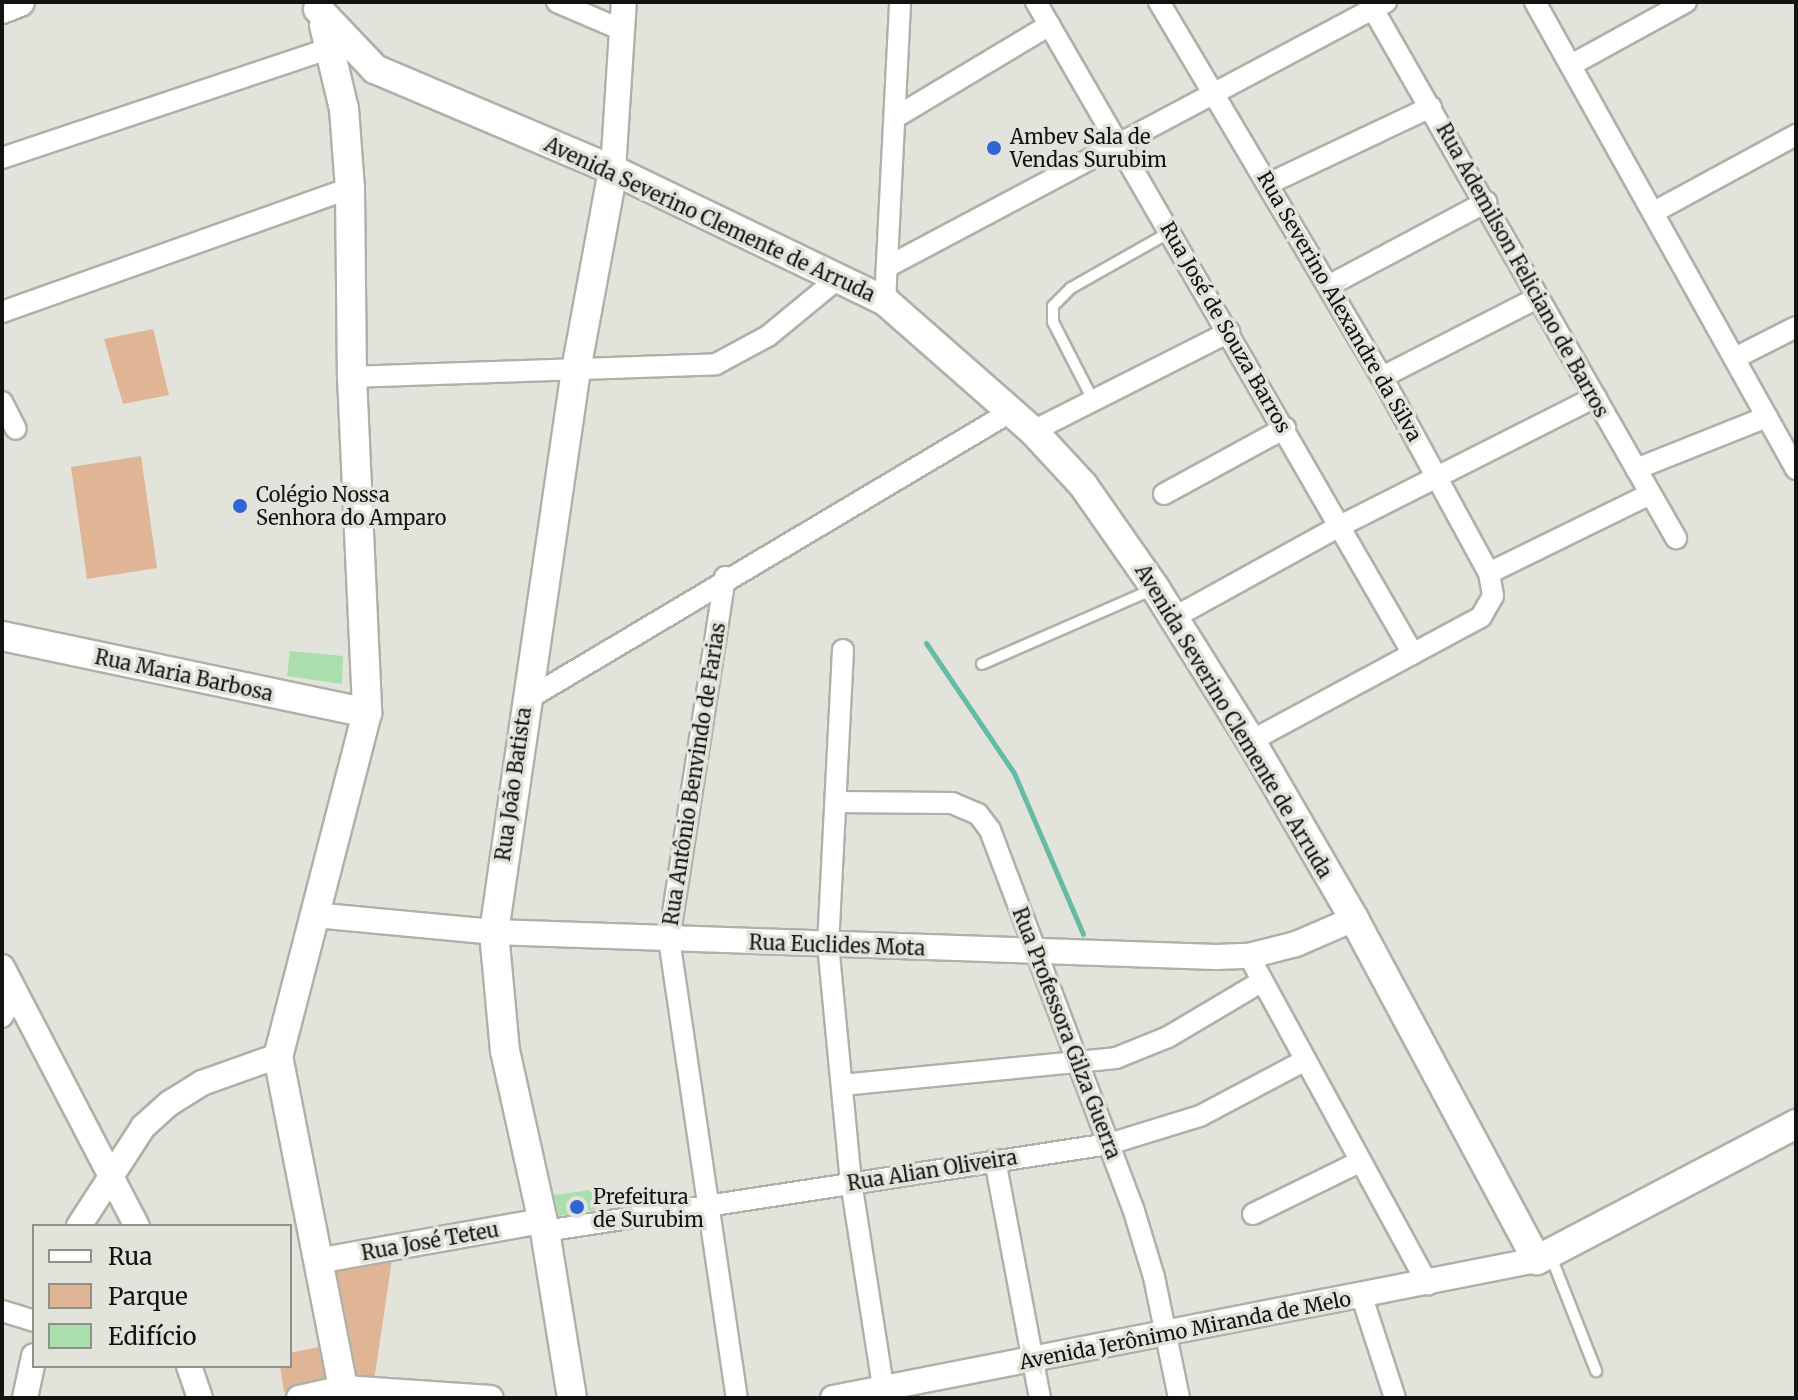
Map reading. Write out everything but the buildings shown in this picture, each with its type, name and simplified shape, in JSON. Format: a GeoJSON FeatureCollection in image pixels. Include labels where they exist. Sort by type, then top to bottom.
{"type":"FeatureCollection","features":[{"type":"Feature","properties":{"kind":"main road"},"geometry":{"type":"LineString","coordinates":[[2,9],[20,2]]}},
{"type":"Feature","properties":{"kind":"main road"},"geometry":{"type":"LineString","coordinates":[[323,4],[333,47],[350,188],[352,377],[367,713],[278,1056],[344,1393]]}},
{"type":"Feature","properties":{"kind":"main road","name":"Avenida Severino Clemente de Arruda"},"geometry":{"type":"LineString","coordinates":[[323,4],[375,69],[613,170],[841,276],[885,301],[1033,431],[1083,485],[1175,617],[1354,919],[1544,1257]]}},
{"type":"Feature","properties":{"kind":"main road","name":"Rua João Batista"},"geometry":{"type":"LineString","coordinates":[[572,1398],[544,1226],[505,1051],[494,932],[576,370],[613,170]]}},
{"type":"Feature","properties":{"kind":"main road","name":"Rua Maria Barbosa"},"geometry":{"type":"LineString","coordinates":[[2,636],[367,713]]}},
{"type":"Feature","properties":{"kind":"main road"},"geometry":{"type":"LineString","coordinates":[[1544,1257],[1796,1124]]}},
{"type":"Feature","properties":{"kind":"street"},"geometry":{"type":"LineString","coordinates":[[557,2],[622,30]]}},
{"type":"Feature","properties":{"kind":"street"},"geometry":{"type":"LineString","coordinates":[[613,170],[624,2]]}},
{"type":"Feature","properties":{"kind":"street"},"geometry":{"type":"LineString","coordinates":[[885,301],[900,2]]}},
{"type":"Feature","properties":{"kind":"street","name":"Rua José de Souza Barros"},"geometry":{"type":"LineString","coordinates":[[1036,2],[1342,525],[1413,654]]}},
{"type":"Feature","properties":{"kind":"street","name":"Rua Severino Alexandre da Silva"},"geometry":{"type":"LineString","coordinates":[[1159,2],[1330,285],[1489,573]]}},
{"type":"Feature","properties":{"kind":"street"},"geometry":{"type":"LineString","coordinates":[[1535,2],[1796,469]]}},
{"type":"Feature","properties":{"kind":"street"},"geometry":{"type":"LineString","coordinates":[[1571,65],[1686,2]]}},
{"type":"Feature","properties":{"kind":"street"},"geometry":{"type":"LineString","coordinates":[[889,266],[1376,4]]}},
{"type":"Feature","properties":{"kind":"street","name":"Rua Ademilson Feliciano de Barros"},"geometry":{"type":"LineString","coordinates":[[1376,4],[1537,298],[1676,538]]}},
{"type":"Feature","properties":{"kind":"street"},"geometry":{"type":"LineString","coordinates":[[896,117],[1050,25]]}},
{"type":"Feature","properties":{"kind":"street"},"geometry":{"type":"LineString","coordinates":[[2,158],[333,47]]}},
{"type":"Feature","properties":{"kind":"street"},"geometry":{"type":"LineString","coordinates":[[1270,183],[1431,107]]}},
{"type":"Feature","properties":{"kind":"street"},"geometry":{"type":"LineString","coordinates":[[1654,212],[1796,135]]}},
{"type":"Feature","properties":{"kind":"street"},"geometry":{"type":"LineString","coordinates":[[2,312],[350,188]]}},
{"type":"Feature","properties":{"kind":"street"},"geometry":{"type":"LineString","coordinates":[[1330,285],[1486,202]]}},
{"type":"Feature","properties":{"kind":"street"},"geometry":{"type":"LineString","coordinates":[[352,377],[716,364],[759,342],[841,276]]}},
{"type":"Feature","properties":{"kind":"street"},"geometry":{"type":"LineString","coordinates":[[1382,377],[1537,298]]}},
{"type":"Feature","properties":{"kind":"street"},"geometry":{"type":"LineString","coordinates":[[1735,358],[1796,327]]}},
{"type":"Feature","properties":{"kind":"street"},"geometry":{"type":"LineString","coordinates":[[1033,431],[1229,332]]}},
{"type":"Feature","properties":{"kind":"street"},"geometry":{"type":"LineString","coordinates":[[1175,617],[1342,525],[1595,397]]}},
{"type":"Feature","properties":{"kind":"street"},"geometry":{"type":"LineString","coordinates":[[2,402],[16,429]]}},
{"type":"Feature","properties":{"kind":"street"},"geometry":{"type":"LineString","coordinates":[[526,700],[725,577],[1012,411]]}},
{"type":"Feature","properties":{"kind":"street"},"geometry":{"type":"LineString","coordinates":[[1636,469],[1767,417]]}},
{"type":"Feature","properties":{"kind":"street"},"geometry":{"type":"LineString","coordinates":[[1164,494],[1285,428]]}},
{"type":"Feature","properties":{"kind":"street"},"geometry":{"type":"LineString","coordinates":[[1251,741],[1481,617],[1493,596],[1489,573],[1650,494]]}},
{"type":"Feature","properties":{"kind":"street","name":"Rua Antônio Benvindo de Farias"},"geometry":{"type":"LineString","coordinates":[[725,577],[669,939],[737,1398]]}},
{"type":"Feature","properties":{"kind":"street"},"geometry":{"type":"LineString","coordinates":[[843,650],[828,944],[851,1182],[884,1393]]}},
{"type":"Feature","properties":{"kind":"street","name":"Rua Professora Gilza Guerra"},"geometry":{"type":"LineString","coordinates":[[836,802],[952,803],[978,814],[990,830],[1109,1144],[1154,1277],[1179,1398]]}},
{"type":"Feature","properties":{"kind":"street","name":"Rua Euclides Mota"},"geometry":{"type":"LineString","coordinates":[[314,915],[494,932],[1249,956],[1296,944],[1354,919]]}},
{"type":"Feature","properties":{"kind":"street"},"geometry":{"type":"LineString","coordinates":[[1249,956],[1259,983],[1428,1284]]}},
{"type":"Feature","properties":{"kind":"street"},"geometry":{"type":"LineString","coordinates":[[2,967],[111,1170],[136,1224]]}},
{"type":"Feature","properties":{"kind":"street"},"geometry":{"type":"LineString","coordinates":[[842,1085],[1077,1062],[1140,1050],[1259,983]]}},
{"type":"Feature","properties":{"kind":"street"},"geometry":{"type":"LineString","coordinates":[[2,1017],[16,994]]}},
{"type":"Feature","properties":{"kind":"street"},"geometry":{"type":"LineString","coordinates":[[80,1224],[111,1170],[143,1127],[170,1103],[202,1083],[278,1056]]}},
{"type":"Feature","properties":{"kind":"street","name":"Rua Alian Oliveira"},"geometry":{"type":"LineString","coordinates":[[544,1226],[710,1206],[1109,1144],[1200,1116],[1304,1061]]}},
{"type":"Feature","properties":{"kind":"street"},"geometry":{"type":"LineString","coordinates":[[995,1160],[1040,1398]]}},
{"type":"Feature","properties":{"kind":"street"},"geometry":{"type":"LineString","coordinates":[[1253,1214],[1361,1161]]}},
{"type":"Feature","properties":{"kind":"street","name":"Rua José Teteu"},"geometry":{"type":"LineString","coordinates":[[317,1261],[544,1226]]}},
{"type":"Feature","properties":{"kind":"street","name":"Avenida Jerônimo Miranda de Melo"},"geometry":{"type":"LineString","coordinates":[[833,1398],[884,1393],[1033,1360],[1428,1284],[1544,1257]]}},
{"type":"Feature","properties":{"kind":"street"},"geometry":{"type":"LineString","coordinates":[[1362,1297],[1395,1398]]}},
{"type":"Feature","properties":{"kind":"street"},"geometry":{"type":"LineString","coordinates":[[2,1311],[32,1320]]}},
{"type":"Feature","properties":{"kind":"street"},"geometry":{"type":"LineString","coordinates":[[25,1398],[32,1365]]}},
{"type":"Feature","properties":{"kind":"street"},"geometry":{"type":"LineString","coordinates":[[190,1368],[200,1398]]}},
{"type":"Feature","properties":{"kind":"street"},"geometry":{"type":"LineString","coordinates":[[299,1398],[344,1393],[491,1398]]}},
{"type":"Feature","properties":{"kind":"lane"},"geometry":{"type":"LineString","coordinates":[[1093,400],[1053,322],[1053,306],[1071,288],[1170,232]]}},
{"type":"Feature","properties":{"kind":"lane"},"geometry":{"type":"LineString","coordinates":[[982,664],[1155,588]]}},
{"type":"Feature","properties":{"kind":"lane"},"geometry":{"type":"LineString","coordinates":[[1544,1257],[1596,1371]]}},
{"type":"Feature","properties":{"kind":"green space"},"geometry":{"type":"Polygon","coordinates":[[[153,329],[169,395],[123,404],[104,339],[153,329]]]}},
{"type":"Feature","properties":{"kind":"green space"},"geometry":{"type":"Polygon","coordinates":[[[141,456],[157,568],[87,579],[71,467],[141,456]]]}},
{"type":"Feature","properties":{"kind":"green space"},"geometry":{"type":"Polygon","coordinates":[[[393,1253],[374,1381],[347,1386],[325,1265],[393,1253]]]}},
{"type":"Feature","properties":{"kind":"green space"},"geometry":{"type":"Polygon","coordinates":[[[328,1345],[333,1379],[284,1392],[280,1368],[292,1368],[292,1353],[328,1345]]]}},
{"type":"Feature","properties":{"kind":"waterway"},"geometry":{"type":"LineString","coordinates":[[926,643],[1014,773],[1083,934]]}},
{"type":"Feature","properties":{"kind":"place","name":"Ambev Sala de Vendas Surubim"},"geometry":{"type":"Point","coordinates":[994,148]}},
{"type":"Feature","properties":{"kind":"place","name":"Colégio Nossa Senhora do Amparo"},"geometry":{"type":"Point","coordinates":[240,506]}},
{"type":"Feature","properties":{"kind":"place","name":"Prefeitura de Surubim"},"geometry":{"type":"Point","coordinates":[577,1207]}}]}
